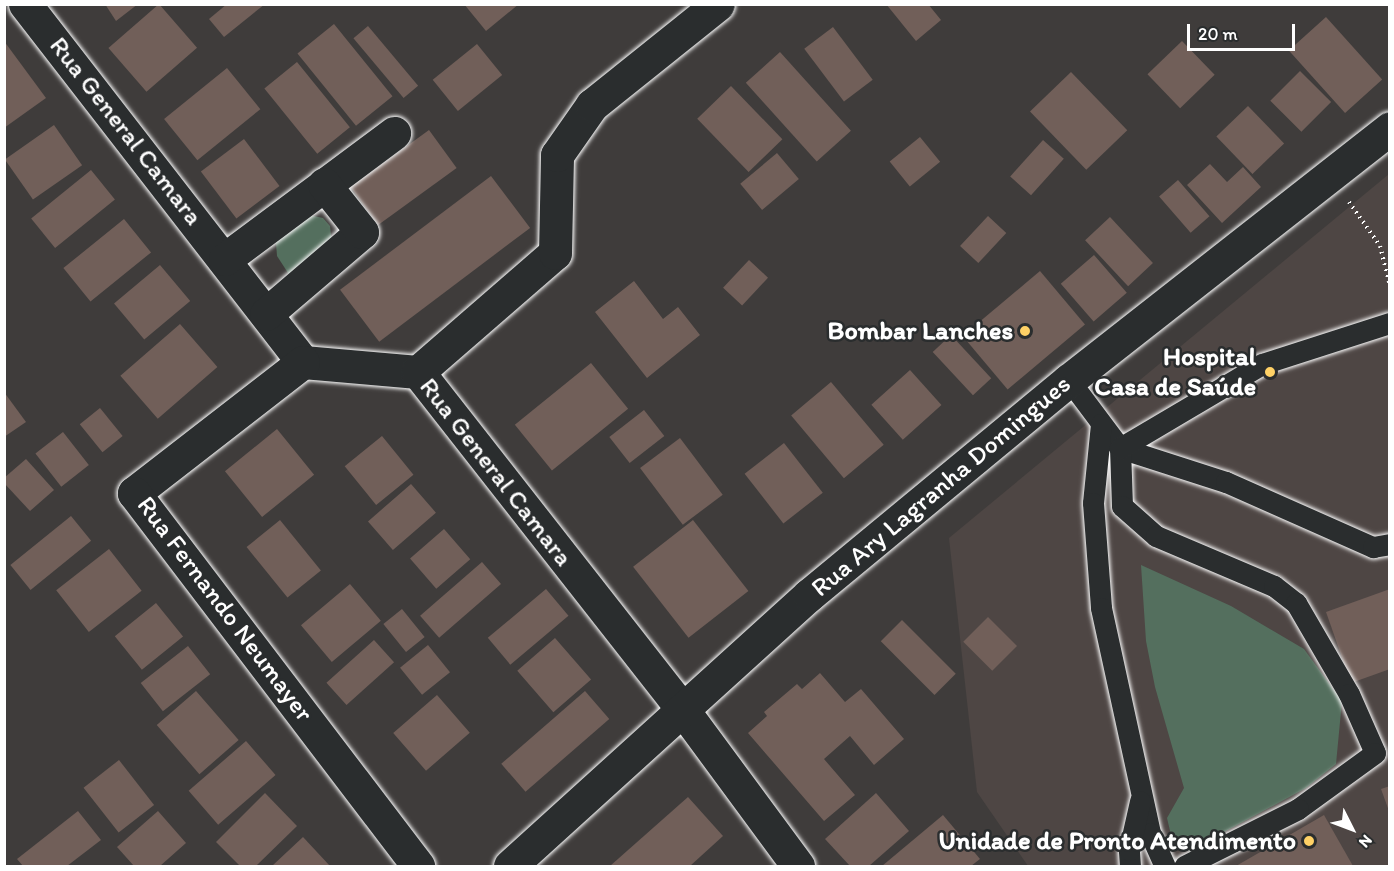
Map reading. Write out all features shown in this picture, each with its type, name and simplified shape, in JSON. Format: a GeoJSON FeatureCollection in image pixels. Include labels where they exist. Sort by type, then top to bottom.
{"type":"FeatureCollection","features":[{"type":"Feature","properties":{"kind":"street","name":"Rua General Camara"},"geometry":{"type":"LineString","coordinates":[[25,4],[303,362],[418,372],[683,710],[798,867]]}},
{"type":"Feature","properties":{"kind":"street"},"geometry":{"type":"LineString","coordinates":[[418,372],[555,253],[557,156],[592,105],[718,4]]}},
{"type":"Feature","properties":{"kind":"street","name":"Rua Ary Lagranha Domingues"},"geometry":{"type":"LineString","coordinates":[[510,867],[809,595],[1069,380],[1389,128]]}},
{"type":"Feature","properties":{"kind":"street"},"geometry":{"type":"LineString","coordinates":[[225,259],[394,133]]}},
{"type":"Feature","properties":{"kind":"street"},"geometry":{"type":"LineString","coordinates":[[266,314],[362,232],[324,184]]}},
{"type":"Feature","properties":{"kind":"street","name":"Rua Fernando Neumayer"},"geometry":{"type":"LineString","coordinates":[[303,362],[134,493],[418,867]]}},
{"type":"Feature","properties":{"kind":"lane"},"geometry":{"type":"LineString","coordinates":[[1119,448],[1262,364],[1389,323]]}},
{"type":"Feature","properties":{"kind":"lane"},"geometry":{"type":"LineString","coordinates":[[1069,380],[1119,448],[1122,506],[1136,521],[1156,536],[1274,586],[1296,603],[1382,751],[1298,809],[1184,867]]}},
{"type":"Feature","properties":{"kind":"lane"},"geometry":{"type":"LineString","coordinates":[[1101,424],[1093,503],[1094,554],[1101,608],[1154,848],[1165,867]]}},
{"type":"Feature","properties":{"kind":"lane"},"geometry":{"type":"LineString","coordinates":[[1119,448],[1226,482],[1373,547],[1389,544]]}},
{"type":"Feature","properties":{"kind":"lane"},"geometry":{"type":"LineString","coordinates":[[1130,867],[1129,850],[1141,794]]}},
{"type":"Feature","properties":{"kind":"path"},"geometry":{"type":"LineString","coordinates":[[1328,176],[1380,246],[1389,286]]}},
{"type":"Feature","properties":{"kind":"shaded area","name":"Hospital Casa de Saúde"},"geometry":{"type":"Polygon","coordinates":[[[1389,174],[1389,866],[1028,866],[977,792],[949,538],[1389,174]]]}},
{"type":"Feature","properties":{"kind":"green space"},"geometry":{"type":"Polygon","coordinates":[[[309,215],[323,218],[330,226],[332,245],[290,276],[277,256],[276,243],[283,230],[309,215]]]}},
{"type":"Feature","properties":{"kind":"green space"},"geometry":{"type":"Polygon","coordinates":[[[1141,565],[1231,606],[1304,649],[1342,701],[1336,764],[1306,788],[1189,851],[1171,835],[1167,818],[1184,788],[1155,687],[1146,641],[1141,565]]]}},
{"type":"Feature","properties":{"kind":"building"},"geometry":{"type":"Polygon","coordinates":[[[105,4],[138,4],[116,21],[105,4]]]}},
{"type":"Feature","properties":{"kind":"building"},"geometry":{"type":"Polygon","coordinates":[[[159,4],[197,48],[146,92],[108,48],[159,4]]]}},
{"type":"Feature","properties":{"kind":"building"},"geometry":{"type":"Polygon","coordinates":[[[227,4],[265,4],[224,37],[209,19],[227,4]]]}},
{"type":"Feature","properties":{"kind":"building"},"geometry":{"type":"Polygon","coordinates":[[[464,4],[519,4],[486,31],[464,4]]]}},
{"type":"Feature","properties":{"kind":"building"},"geometry":{"type":"Polygon","coordinates":[[[886,4],[928,4],[941,20],[916,41],[886,4]]]}},
{"type":"Feature","properties":{"kind":"building"},"geometry":{"type":"Polygon","coordinates":[[[1326,17],[1382,79],[1345,113],[1289,50],[1326,17]]]}},
{"type":"Feature","properties":{"kind":"building"},"geometry":{"type":"Polygon","coordinates":[[[334,24],[393,96],[356,126],[297,54],[334,24]]]}},
{"type":"Feature","properties":{"kind":"building"},"geometry":{"type":"Polygon","coordinates":[[[368,26],[418,86],[404,98],[353,38],[368,26]]]}},
{"type":"Feature","properties":{"kind":"building"},"geometry":{"type":"Polygon","coordinates":[[[833,27],[873,80],[844,101],[804,49],[833,27]]]}},
{"type":"Feature","properties":{"kind":"building"},"geometry":{"type":"Polygon","coordinates":[[[4,41],[46,98],[4,128],[4,41]]]}},
{"type":"Feature","properties":{"kind":"building"},"geometry":{"type":"Polygon","coordinates":[[[1182,41],[1215,75],[1180,108],[1147,74],[1182,41]]]}},
{"type":"Feature","properties":{"kind":"building"},"geometry":{"type":"Polygon","coordinates":[[[477,44],[502,75],[458,111],[433,80],[477,44]]]}},
{"type":"Feature","properties":{"kind":"building"},"geometry":{"type":"Polygon","coordinates":[[[780,52],[851,131],[817,162],[746,83],[780,52]]]}},
{"type":"Feature","properties":{"kind":"building"},"geometry":{"type":"Polygon","coordinates":[[[297,62],[350,127],[317,154],[264,88],[297,62]]]}},
{"type":"Feature","properties":{"kind":"building"},"geometry":{"type":"Polygon","coordinates":[[[227,68],[260,109],[197,160],[164,119],[227,68]]]}},
{"type":"Feature","properties":{"kind":"building"},"geometry":{"type":"Polygon","coordinates":[[[1300,71],[1331,102],[1301,132],[1270,101],[1300,71]]]}},
{"type":"Feature","properties":{"kind":"building"},"geometry":{"type":"Polygon","coordinates":[[[1071,72],[1127,130],[1086,170],[1030,112],[1071,72]]]}},
{"type":"Feature","properties":{"kind":"building"},"geometry":{"type":"Polygon","coordinates":[[[731,86],[782,139],[749,172],[697,119],[731,86]]]}},
{"type":"Feature","properties":{"kind":"building"},"geometry":{"type":"Polygon","coordinates":[[[1248,106],[1284,143],[1252,174],[1216,137],[1248,106]]]}},
{"type":"Feature","properties":{"kind":"building"},"geometry":{"type":"Polygon","coordinates":[[[54,125],[82,165],[33,200],[5,159],[54,125]]]}},
{"type":"Feature","properties":{"kind":"building"},"geometry":{"type":"Polygon","coordinates":[[[429,130],[457,168],[378,225],[351,187],[429,130]]]}},
{"type":"Feature","properties":{"kind":"building"},"geometry":{"type":"Polygon","coordinates":[[[920,137],[940,162],[910,186],[890,162],[920,137]]]}},
{"type":"Feature","properties":{"kind":"building"},"geometry":{"type":"Polygon","coordinates":[[[244,139],[280,186],[236,219],[201,171],[244,139]]]}},
{"type":"Feature","properties":{"kind":"building"},"geometry":{"type":"Polygon","coordinates":[[[1043,140],[1064,159],[1031,195],[1010,176],[1043,140]]]}},
{"type":"Feature","properties":{"kind":"building"},"geometry":{"type":"Polygon","coordinates":[[[777,153],[799,179],[762,210],[740,184],[777,153]]]}},
{"type":"Feature","properties":{"kind":"building"},"geometry":{"type":"Polygon","coordinates":[[[1210,164],[1227,182],[1243,167],[1261,187],[1222,223],[1187,185],[1210,164]]]}},
{"type":"Feature","properties":{"kind":"building"},"geometry":{"type":"Polygon","coordinates":[[[91,170],[115,200],[55,248],[31,218],[91,170]]]}},
{"type":"Feature","properties":{"kind":"building"},"geometry":{"type":"Polygon","coordinates":[[[491,176],[530,228],[379,342],[340,290],[491,176]]]}},
{"type":"Feature","properties":{"kind":"building"},"geometry":{"type":"Polygon","coordinates":[[[1178,180],[1209,216],[1191,233],[1159,196],[1178,180]]]}},
{"type":"Feature","properties":{"kind":"building"},"geometry":{"type":"Polygon","coordinates":[[[988,216],[1006,233],[978,263],[960,246],[988,216]]]}},
{"type":"Feature","properties":{"kind":"building"},"geometry":{"type":"Polygon","coordinates":[[[1110,217],[1153,263],[1128,286],[1085,240],[1110,217]]]}},
{"type":"Feature","properties":{"kind":"building"},"geometry":{"type":"Polygon","coordinates":[[[124,219],[151,252],[90,302],[63,268],[124,219]]]}},
{"type":"Feature","properties":{"kind":"building"},"geometry":{"type":"Polygon","coordinates":[[[1094,255],[1127,293],[1094,322],[1061,284],[1094,255]]]}},
{"type":"Feature","properties":{"kind":"building"},"geometry":{"type":"Polygon","coordinates":[[[749,260],[768,278],[742,306],[723,288],[749,260]]]}},
{"type":"Feature","properties":{"kind":"building"},"geometry":{"type":"Polygon","coordinates":[[[160,265],[190,301],[144,340],[114,304],[160,265]]]}},
{"type":"Feature","properties":{"kind":"building","name":"Bombar Lanches"},"geometry":{"type":"Polygon","coordinates":[[[1040,271],[1085,325],[1008,390],[963,336],[1040,271]]]}},
{"type":"Feature","properties":{"kind":"building"},"geometry":{"type":"Polygon","coordinates":[[[634,281],[663,319],[678,307],[700,335],[647,378],[595,312],[634,281]]]}},
{"type":"Feature","properties":{"kind":"building"},"geometry":{"type":"Polygon","coordinates":[[[180,324],[217,367],[158,419],[120,376],[180,324]]]}},
{"type":"Feature","properties":{"kind":"building"},"geometry":{"type":"Polygon","coordinates":[[[951,335],[991,378],[973,395],[933,352],[951,335]]]}},
{"type":"Feature","properties":{"kind":"building"},"geometry":{"type":"Polygon","coordinates":[[[591,363],[628,409],[552,471],[515,425],[591,363]]]}},
{"type":"Feature","properties":{"kind":"building"},"geometry":{"type":"Polygon","coordinates":[[[910,370],[941,405],[903,440],[871,405],[910,370]]]}},
{"type":"Feature","properties":{"kind":"building"},"geometry":{"type":"Polygon","coordinates":[[[831,382],[884,445],[844,478],[791,415],[831,382]]]}},
{"type":"Feature","properties":{"kind":"building"},"geometry":{"type":"Polygon","coordinates":[[[4,392],[26,422],[4,437],[4,392]]]}},
{"type":"Feature","properties":{"kind":"building"},"geometry":{"type":"Polygon","coordinates":[[[100,408],[123,436],[102,452],[80,424],[100,408]]]}},
{"type":"Feature","properties":{"kind":"building"},"geometry":{"type":"Polygon","coordinates":[[[644,410],[664,436],[630,463],[609,437],[644,410]]]}},
{"type":"Feature","properties":{"kind":"building"},"geometry":{"type":"Polygon","coordinates":[[[277,429],[314,475],[262,517],[225,471],[277,429]]]}},
{"type":"Feature","properties":{"kind":"building"},"geometry":{"type":"Polygon","coordinates":[[[63,432],[89,465],[61,487],[35,454],[63,432]]]}},
{"type":"Feature","properties":{"kind":"building"},"geometry":{"type":"Polygon","coordinates":[[[382,436],[413,475],[376,505],[345,466],[382,436]]]}},
{"type":"Feature","properties":{"kind":"building"},"geometry":{"type":"Polygon","coordinates":[[[680,438],[723,495],[683,525],[640,468],[680,438]]]}},
{"type":"Feature","properties":{"kind":"building"},"geometry":{"type":"Polygon","coordinates":[[[784,443],[823,493],[783,523],[745,474],[784,443]]]}},
{"type":"Feature","properties":{"kind":"building"},"geometry":{"type":"Polygon","coordinates":[[[26,459],[54,490],[30,511],[4,483],[4,478],[26,459]]]}},
{"type":"Feature","properties":{"kind":"building"},"geometry":{"type":"Polygon","coordinates":[[[411,484],[436,513],[393,550],[368,521],[411,484]]]}},
{"type":"Feature","properties":{"kind":"building"},"geometry":{"type":"Polygon","coordinates":[[[71,516],[91,541],[31,590],[10,565],[71,516]]]}},
{"type":"Feature","properties":{"kind":"building"},"geometry":{"type":"Polygon","coordinates":[[[280,520],[321,571],[287,598],[247,547],[280,520]]]}},
{"type":"Feature","properties":{"kind":"building"},"geometry":{"type":"Polygon","coordinates":[[[693,520],[748,591],[689,638],[633,567],[693,520]]]}},
{"type":"Feature","properties":{"kind":"building"},"geometry":{"type":"Polygon","coordinates":[[[444,529],[470,559],[436,589],[410,559],[444,529]]]}},
{"type":"Feature","properties":{"kind":"building"},"geometry":{"type":"Polygon","coordinates":[[[109,549],[142,591],[89,632],[56,590],[109,549]]]}},
{"type":"Feature","properties":{"kind":"building"},"geometry":{"type":"Polygon","coordinates":[[[482,562],[501,584],[439,638],[420,616],[482,562]]]}},
{"type":"Feature","properties":{"kind":"building"},"geometry":{"type":"Polygon","coordinates":[[[350,584],[381,621],[332,662],[301,625],[350,584]]]}},
{"type":"Feature","properties":{"kind":"building"},"geometry":{"type":"Polygon","coordinates":[[[546,589],[568,616],[510,665],[488,638],[546,589]]]}},
{"type":"Feature","properties":{"kind":"building"},"geometry":{"type":"Polygon","coordinates":[[[1390,589],[1390,669],[1351,683],[1326,612],[1390,589]]]}},
{"type":"Feature","properties":{"kind":"building"},"geometry":{"type":"Polygon","coordinates":[[[156,603],[183,636],[142,670],[115,636],[156,603]]]}},
{"type":"Feature","properties":{"kind":"building"},"geometry":{"type":"Polygon","coordinates":[[[402,609],[425,637],[406,652],[383,624],[402,609]]]}},
{"type":"Feature","properties":{"kind":"building"},"geometry":{"type":"Polygon","coordinates":[[[988,617],[1017,646],[992,671],[963,642],[988,617]]]}},
{"type":"Feature","properties":{"kind":"building"},"geometry":{"type":"Polygon","coordinates":[[[902,620],[956,674],[935,695],[881,641],[902,620]]]}},
{"type":"Feature","properties":{"kind":"building"},"geometry":{"type":"Polygon","coordinates":[[[555,638],[591,680],[553,712],[517,671],[555,638]]]}},
{"type":"Feature","properties":{"kind":"building"},"geometry":{"type":"Polygon","coordinates":[[[374,640],[394,662],[347,705],[326,683],[374,640]]]}},
{"type":"Feature","properties":{"kind":"building"},"geometry":{"type":"Polygon","coordinates":[[[428,645],[450,672],[422,695],[400,668],[428,645]]]}},
{"type":"Feature","properties":{"kind":"building"},"geometry":{"type":"Polygon","coordinates":[[[188,646],[210,674],[163,711],[141,683],[188,646]]]}},
{"type":"Feature","properties":{"kind":"building"},"geometry":{"type":"Polygon","coordinates":[[[820,673],[845,702],[861,689],[904,739],[874,765],[850,736],[824,759],[855,795],[824,821],[748,733],[767,716],[764,712],[797,684],[802,689],[820,673]]]}},
{"type":"Feature","properties":{"kind":"building"},"geometry":{"type":"Polygon","coordinates":[[[196,691],[239,740],[199,774],[157,725],[196,691]]]}},
{"type":"Feature","properties":{"kind":"building"},"geometry":{"type":"Polygon","coordinates":[[[585,691],[609,719],[526,792],[501,764],[585,691]]]}},
{"type":"Feature","properties":{"kind":"building"},"geometry":{"type":"Polygon","coordinates":[[[437,695],[470,733],[426,771],[393,733],[437,695]]]}},
{"type":"Feature","properties":{"kind":"building"},"geometry":{"type":"Polygon","coordinates":[[[246,741],[276,775],[218,825],[189,791],[246,741]]]}},
{"type":"Feature","properties":{"kind":"building"},"geometry":{"type":"Polygon","coordinates":[[[119,760],[154,805],[119,833],[84,788],[119,760]]]}},
{"type":"Feature","properties":{"kind":"building"},"geometry":{"type":"Polygon","coordinates":[[[1390,786],[1390,811],[1389,811],[1381,789],[1390,786]]]}},
{"type":"Feature","properties":{"kind":"building"},"geometry":{"type":"Polygon","coordinates":[[[265,793],[297,826],[256,866],[240,866],[216,842],[265,793]]]}},
{"type":"Feature","properties":{"kind":"building"},"geometry":{"type":"Polygon","coordinates":[[[876,793],[909,831],[869,866],[850,866],[825,839],[876,793]]]}},
{"type":"Feature","properties":{"kind":"building"},"geometry":{"type":"Polygon","coordinates":[[[688,797],[723,836],[690,866],[610,866],[688,797]]]}},
{"type":"Feature","properties":{"kind":"building"},"geometry":{"type":"Polygon","coordinates":[[[78,811],[101,840],[67,866],[23,866],[17,859],[78,811]]]}},
{"type":"Feature","properties":{"kind":"building"},"geometry":{"type":"Polygon","coordinates":[[[158,811],[186,843],[160,866],[134,866],[117,847],[158,811]]]}},
{"type":"Feature","properties":{"kind":"building"},"geometry":{"type":"Polygon","coordinates":[[[943,815],[980,859],[971,866],[882,866],[943,815]]]}},
{"type":"Feature","properties":{"kind":"building","name":"Unidade de Pronto Atendimento"},"geometry":{"type":"Polygon","coordinates":[[[1324,815],[1353,866],[1236,866],[1324,815]]]}},
{"type":"Feature","properties":{"kind":"building"},"geometry":{"type":"Polygon","coordinates":[[[303,837],[330,866],[272,866],[303,837]]]}},
{"type":"Feature","properties":{"kind":"place","name":"Bombar Lanches"},"geometry":{"type":"Point","coordinates":[1025,331]}},
{"type":"Feature","properties":{"kind":"place","name":"Hospital Casa de Saúde"},"geometry":{"type":"Point","coordinates":[1270,372]}},
{"type":"Feature","properties":{"kind":"place","name":"Unidade de Pronto Atendimento"},"geometry":{"type":"Point","coordinates":[1309,841]}}]}
